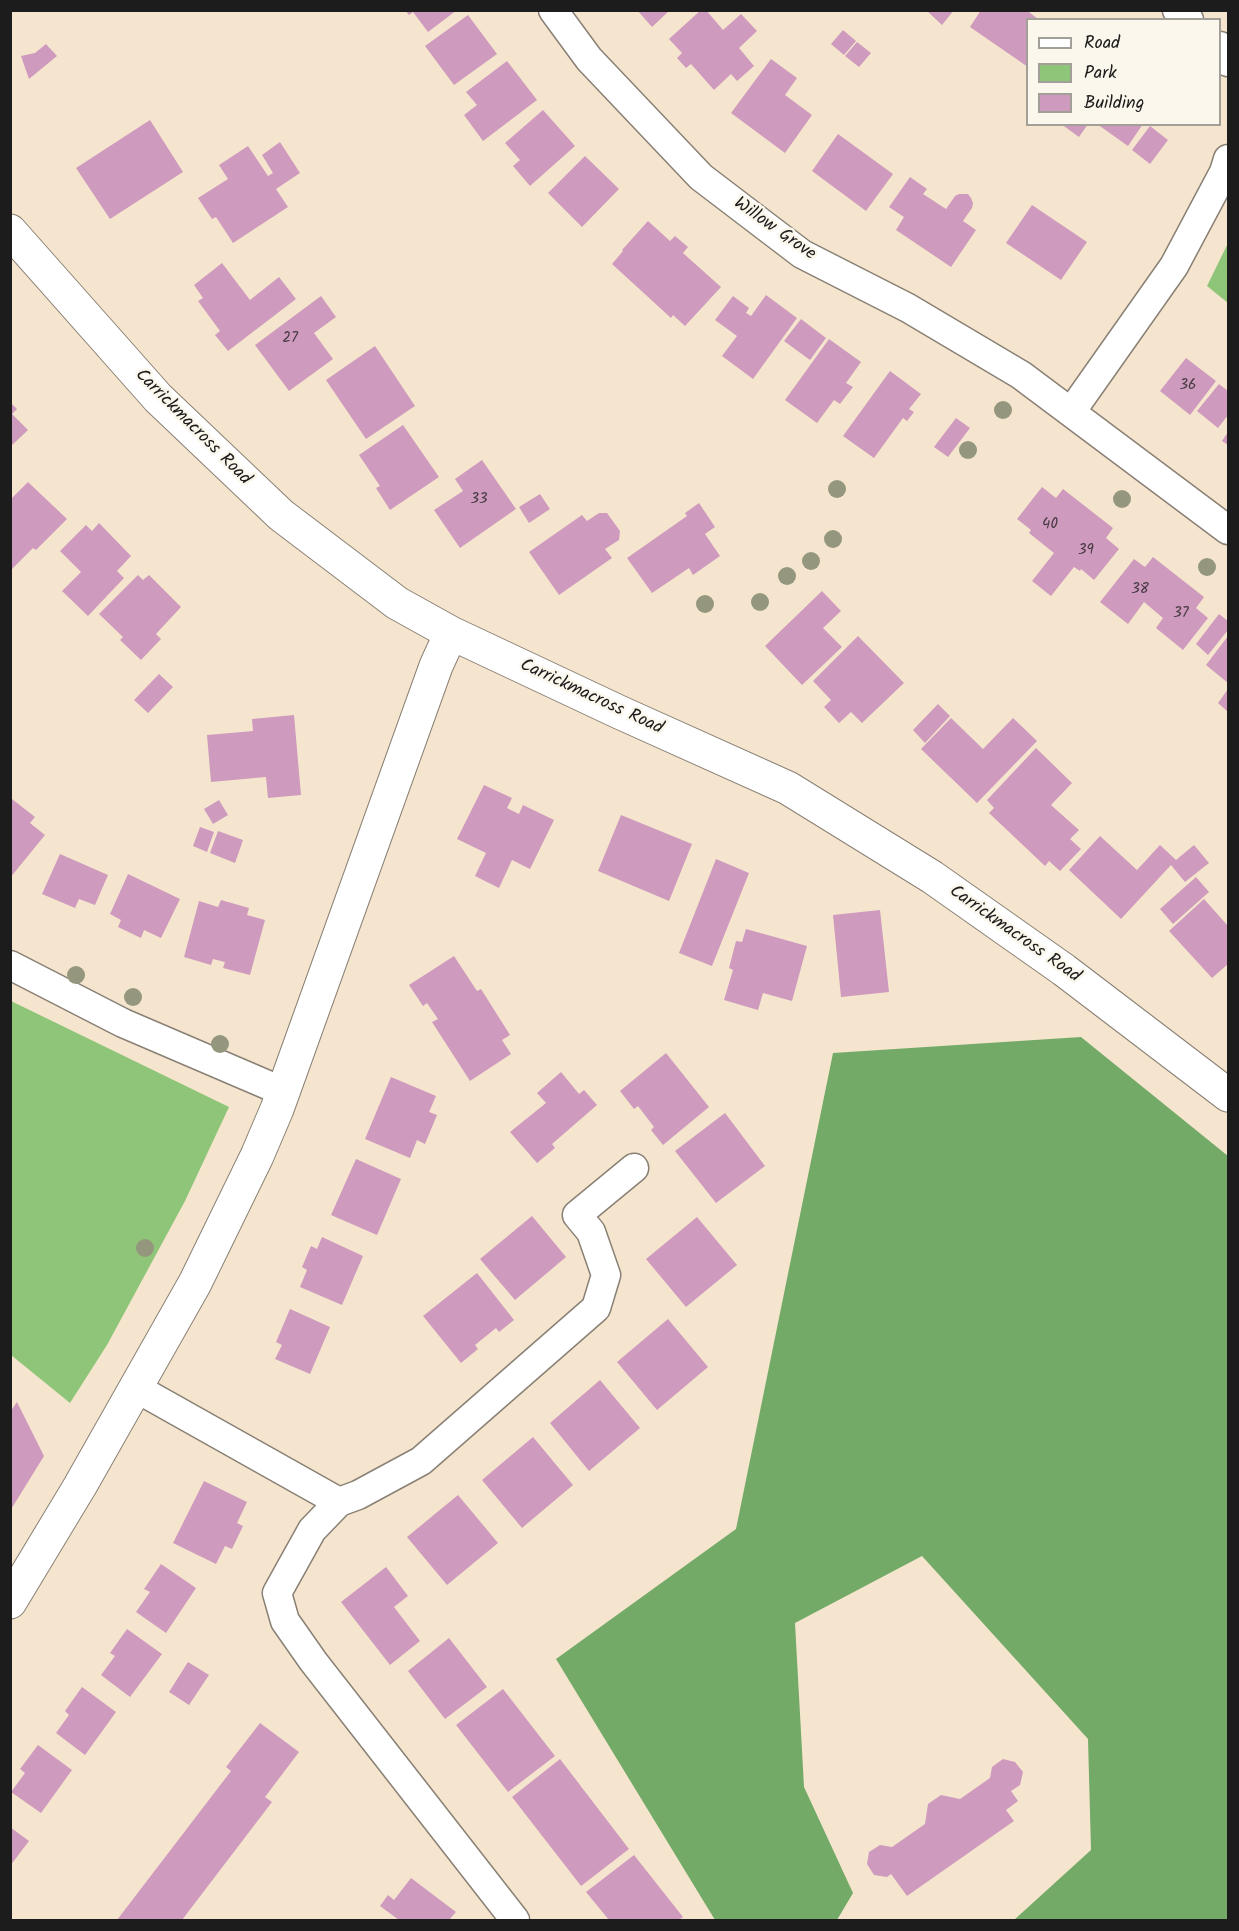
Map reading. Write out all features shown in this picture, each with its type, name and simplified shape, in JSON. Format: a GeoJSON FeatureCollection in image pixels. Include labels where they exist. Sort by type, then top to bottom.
{"type":"FeatureCollection","features":[{"type":"Feature","properties":{"kind":"main road","name":"Carrickmacross Road"},"geometry":{"type":"LineString","coordinates":[[10,231],[158,398],[281,515],[398,603],[451,633],[788,788],[915,865],[1064,969],[1228,1095]]}},
{"type":"Feature","properties":{"kind":"main road"},"geometry":{"type":"LineString","coordinates":[[10,1602],[80,1486],[195,1283],[257,1156],[284,1092],[436,666],[451,633]]}},
{"type":"Feature","properties":{"kind":"street","name":"Willow Grove"},"geometry":{"type":"LineString","coordinates":[[553,10],[590,59],[701,177],[802,254],[908,308],[1021,375],[1228,530]]}},
{"type":"Feature","properties":{"kind":"street"},"geometry":{"type":"LineString","coordinates":[[1221,48],[1228,62]]}},
{"type":"Feature","properties":{"kind":"street"},"geometry":{"type":"LineString","coordinates":[[1071,412],[1174,266],[1224,172],[1228,159]]}},
{"type":"Feature","properties":{"kind":"street"},"geometry":{"type":"LineString","coordinates":[[10,965],[123,1023],[284,1092]]}},
{"type":"Feature","properties":{"kind":"street"},"geometry":{"type":"LineString","coordinates":[[515,1920],[313,1661],[285,1621],[277,1593],[312,1530],[339,1503],[421,1461],[596,1308],[606,1275],[591,1232],[577,1215],[634,1168]]}},
{"type":"Feature","properties":{"kind":"street"},"geometry":{"type":"LineString","coordinates":[[136,1388],[339,1503]]}},
{"type":"Feature","properties":{"kind":"green space"},"geometry":{"type":"Polygon","coordinates":[[[1228,243],[1228,303],[1207,286],[1228,243]]]}},
{"type":"Feature","properties":{"kind":"green space"},"geometry":{"type":"Polygon","coordinates":[[[11,1001],[229,1107],[185,1201],[107,1345],[70,1403],[11,1355],[11,1001]]]}},
{"type":"Feature","properties":{"kind":"green space"},"geometry":{"type":"Polygon","coordinates":[[[1081,1037],[1228,1156],[1228,1920],[1014,1920],[1091,1850],[1088,1739],[922,1556],[795,1623],[804,1787],[853,1893],[837,1920],[715,1920],[556,1659],[736,1529],[833,1053],[1081,1037]]]}},
{"type":"Feature","properties":{"kind":"building"},"geometry":{"type":"Polygon","coordinates":[[[405,10],[457,10],[428,32],[413,12],[409,15],[405,10]]]}},
{"type":"Feature","properties":{"kind":"building"},"geometry":{"type":"Polygon","coordinates":[[[637,10],[670,10],[652,27],[637,10]]]}},
{"type":"Feature","properties":{"kind":"building"},"geometry":{"type":"Polygon","coordinates":[[[701,10],[706,10],[723,30],[741,14],[757,31],[739,48],[754,66],[737,81],[731,74],[714,90],[691,64],[686,68],[677,58],[682,53],[669,39],[701,10]]]}},
{"type":"Feature","properties":{"kind":"building"},"geometry":{"type":"Polygon","coordinates":[[[926,10],[954,10],[942,25],[926,10]]]}},
{"type":"Feature","properties":{"kind":"building"},"geometry":{"type":"Polygon","coordinates":[[[981,10],[1030,10],[1029,12],[1036,18],[1026,18],[1026,66],[970,27],[981,10]]]}},
{"type":"Feature","properties":{"kind":"building"},"geometry":{"type":"Polygon","coordinates":[[[468,15],[497,54],[454,85],[425,46],[468,15]]]}},
{"type":"Feature","properties":{"kind":"building"},"geometry":{"type":"Polygon","coordinates":[[[843,30],[856,41],[844,55],[831,44],[843,30]]]}},
{"type":"Feature","properties":{"kind":"building"},"geometry":{"type":"Polygon","coordinates":[[[857,42],[871,53],[859,67],[845,56],[857,42]]]}},
{"type":"Feature","properties":{"kind":"building"},"geometry":{"type":"Polygon","coordinates":[[[46,44],[57,56],[29,79],[21,56],[35,53],[46,44]]]}},
{"type":"Feature","properties":{"kind":"building"},"geometry":{"type":"Polygon","coordinates":[[[771,59],[797,78],[785,95],[812,115],[785,153],[731,113],[771,59]]]}},
{"type":"Feature","properties":{"kind":"building"},"geometry":{"type":"Polygon","coordinates":[[[507,61],[537,100],[483,141],[464,115],[477,105],[466,92],[507,61]]]}},
{"type":"Feature","properties":{"kind":"building"},"geometry":{"type":"Polygon","coordinates":[[[543,110],[575,146],[530,186],[513,166],[520,160],[505,143],[543,110]]]}},
{"type":"Feature","properties":{"kind":"building"},"geometry":{"type":"Polygon","coordinates":[[[150,120],[183,172],[110,219],[76,168],[150,120]]]}},
{"type":"Feature","properties":{"kind":"building"},"geometry":{"type":"Polygon","coordinates":[[[1064,126],[1087,126],[1079,137],[1064,126]]]}},
{"type":"Feature","properties":{"kind":"building"},"geometry":{"type":"Polygon","coordinates":[[[1100,126],[1142,126],[1128,146],[1100,126]]]}},
{"type":"Feature","properties":{"kind":"building"},"geometry":{"type":"Polygon","coordinates":[[[1150,126],[1168,140],[1150,164],[1132,150],[1150,126]]]}},
{"type":"Feature","properties":{"kind":"building"},"geometry":{"type":"Polygon","coordinates":[[[838,134],[893,174],[866,211],[812,171],[838,134]]]}},
{"type":"Feature","properties":{"kind":"building"},"geometry":{"type":"Polygon","coordinates":[[[280,142],[300,173],[276,189],[288,207],[233,243],[216,217],[212,219],[198,198],[228,179],[219,165],[248,146],[268,176],[273,173],[262,155],[280,142]]]}},
{"type":"Feature","properties":{"kind":"building"},"geometry":{"type":"Polygon","coordinates":[[[585,156],[619,189],[582,227],[548,193],[585,156]]]}},
{"type":"Feature","properties":{"kind":"building"},"geometry":{"type":"Polygon","coordinates":[[[910,177],[927,189],[923,194],[946,209],[959,194],[968,194],[971,198],[972,208],[963,221],[976,230],[951,267],[896,230],[904,217],[889,207],[910,177]]]}},
{"type":"Feature","properties":{"kind":"building"},"geometry":{"type":"Polygon","coordinates":[[[1032,205],[1087,242],[1061,280],[1006,243],[1032,205]]]}},
{"type":"Feature","properties":{"kind":"building"},"geometry":{"type":"Polygon","coordinates":[[[648,221],[670,241],[675,236],[688,247],[683,253],[721,287],[685,326],[673,315],[671,318],[612,264],[648,221]]]}},
{"type":"Feature","properties":{"kind":"building"},"geometry":{"type":"Polygon","coordinates":[[[222,263],[250,300],[279,277],[296,299],[228,351],[215,335],[220,331],[198,301],[203,298],[194,285],[222,263]]]}},
{"type":"Feature","properties":{"kind":"building"},"geometry":{"type":"Polygon","coordinates":[[[766,295],[797,318],[753,379],[722,356],[737,336],[715,320],[733,296],[749,308],[746,313],[751,316],[766,295]]]}},
{"type":"Feature","properties":{"kind":"building"},"geometry":{"type":"Polygon","coordinates":[[[321,296],[336,317],[314,333],[333,359],[289,391],[255,345],[321,296]]]}},
{"type":"Feature","properties":{"kind":"building"},"geometry":{"type":"Polygon","coordinates":[[[801,319],[826,338],[810,360],[784,341],[801,319]]]}},
{"type":"Feature","properties":{"kind":"building"},"geometry":{"type":"Polygon","coordinates":[[[829,339],[861,362],[846,383],[853,387],[840,404],[834,400],[817,423],[785,400],[829,339]]]}},
{"type":"Feature","properties":{"kind":"building"},"geometry":{"type":"Polygon","coordinates":[[[375,346],[415,406],[366,439],[326,380],[375,346]]]}},
{"type":"Feature","properties":{"kind":"building"},"geometry":{"type":"Polygon","coordinates":[[[1186,358],[1216,381],[1190,415],[1160,391],[1186,358]]]}},
{"type":"Feature","properties":{"kind":"building"},"geometry":{"type":"Polygon","coordinates":[[[890,371],[921,394],[909,409],[914,412],[907,421],[903,418],[874,458],[843,436],[890,371]]]}},
{"type":"Feature","properties":{"kind":"building"},"geometry":{"type":"Polygon","coordinates":[[[1219,384],[1228,391],[1228,415],[1218,428],[1197,411],[1219,384]]]}},
{"type":"Feature","properties":{"kind":"building"},"geometry":{"type":"Polygon","coordinates":[[[10,402],[17,409],[12,414],[28,430],[10,447],[10,402]]]}},
{"type":"Feature","properties":{"kind":"building"},"geometry":{"type":"Polygon","coordinates":[[[956,418],[970,428],[948,457],[934,447],[956,418]]]}},
{"type":"Feature","properties":{"kind":"building"},"geometry":{"type":"Polygon","coordinates":[[[403,425],[439,477],[390,510],[376,488],[380,486],[359,455],[403,425]]]}},
{"type":"Feature","properties":{"kind":"building"},"geometry":{"type":"Polygon","coordinates":[[[1228,432],[1228,445],[1222,441],[1228,432]]]}},
{"type":"Feature","properties":{"kind":"building"},"geometry":{"type":"Polygon","coordinates":[[[482,460],[516,509],[460,548],[434,510],[463,491],[455,479],[482,460]]]}},
{"type":"Feature","properties":{"kind":"building"},"geometry":{"type":"Polygon","coordinates":[[[28,482],[67,519],[36,550],[33,548],[10,571],[10,500],[28,482]]]}},
{"type":"Feature","properties":{"kind":"building"},"geometry":{"type":"Polygon","coordinates":[[[1042,487],[1056,498],[1063,489],[1113,528],[1106,538],[1119,549],[1094,580],[1081,569],[1080,571],[1074,567],[1051,596],[1032,581],[1054,553],[1029,533],[1031,530],[1017,519],[1042,487]]]}},
{"type":"Feature","properties":{"kind":"building"},"geometry":{"type":"Polygon","coordinates":[[[540,494],[550,509],[529,523],[519,507],[540,494]]]}},
{"type":"Feature","properties":{"kind":"building"},"geometry":{"type":"Polygon","coordinates":[[[699,503],[715,527],[705,534],[720,556],[693,575],[689,568],[652,593],[627,558],[687,516],[685,513],[699,503]]]}},
{"type":"Feature","properties":{"kind":"building"},"geometry":{"type":"Polygon","coordinates":[[[599,513],[607,513],[620,531],[619,540],[605,549],[612,558],[559,595],[529,552],[582,515],[587,521],[599,513]]]}},
{"type":"Feature","properties":{"kind":"building"},"geometry":{"type":"Polygon","coordinates":[[[99,523],[131,556],[117,571],[124,578],[88,616],[62,591],[81,572],[60,551],[86,525],[92,531],[99,523]]]}},
{"type":"Feature","properties":{"kind":"building"},"geometry":{"type":"Polygon","coordinates":[[[1153,557],[1204,597],[1196,608],[1208,618],[1183,650],[1156,628],[1163,618],[1144,602],[1128,624],[1100,602],[1134,559],[1145,567],[1153,557]]]}},
{"type":"Feature","properties":{"kind":"building"},"geometry":{"type":"Polygon","coordinates":[[[138,575],[143,580],[149,575],[181,607],[156,634],[161,639],[141,660],[120,640],[123,637],[99,614],[138,575]]]}},
{"type":"Feature","properties":{"kind":"building"},"geometry":{"type":"Polygon","coordinates":[[[822,591],[841,611],[823,628],[842,647],[802,685],[765,646],[822,591]]]}},
{"type":"Feature","properties":{"kind":"building"},"geometry":{"type":"Polygon","coordinates":[[[1219,614],[1228,621],[1228,630],[1208,655],[1196,644],[1219,614]]]}},
{"type":"Feature","properties":{"kind":"building"},"geometry":{"type":"Polygon","coordinates":[[[858,636],[904,683],[862,723],[851,712],[839,723],[824,707],[831,700],[813,681],[858,636]]]}},
{"type":"Feature","properties":{"kind":"building"},"geometry":{"type":"Polygon","coordinates":[[[1228,636],[1228,683],[1206,665],[1228,636]]]}},
{"type":"Feature","properties":{"kind":"building"},"geometry":{"type":"Polygon","coordinates":[[[159,674],[173,687],[148,713],[134,700],[159,674]]]}},
{"type":"Feature","properties":{"kind":"building"},"geometry":{"type":"Polygon","coordinates":[[[1228,689],[1228,712],[1218,703],[1228,689]]]}},
{"type":"Feature","properties":{"kind":"building"},"geometry":{"type":"Polygon","coordinates":[[[938,704],[950,716],[925,743],[913,730],[938,704]]]}},
{"type":"Feature","properties":{"kind":"building"},"geometry":{"type":"Polygon","coordinates":[[[294,715],[301,795],[268,798],[266,777],[211,782],[207,735],[253,731],[252,719],[294,715]]]}},
{"type":"Feature","properties":{"kind":"building"},"geometry":{"type":"Polygon","coordinates":[[[951,718],[983,749],[1013,718],[1037,741],[977,803],[921,749],[951,718]]]}},
{"type":"Feature","properties":{"kind":"building"},"geometry":{"type":"Polygon","coordinates":[[[1036,748],[1072,783],[1051,805],[1079,830],[1070,839],[1081,849],[1060,871],[1049,861],[1045,866],[989,813],[994,808],[987,800],[1036,748]]]}},
{"type":"Feature","properties":{"kind":"building"},"geometry":{"type":"Polygon","coordinates":[[[484,785],[512,798],[507,808],[519,814],[523,805],[554,820],[530,869],[512,860],[499,888],[475,876],[486,853],[457,839],[484,785]]]}},
{"type":"Feature","properties":{"kind":"building"},"geometry":{"type":"Polygon","coordinates":[[[12,799],[35,817],[30,823],[45,835],[10,878],[10,801],[12,799]]]}},
{"type":"Feature","properties":{"kind":"building"},"geometry":{"type":"Polygon","coordinates":[[[219,800],[228,815],[213,824],[204,809],[219,800]]]}},
{"type":"Feature","properties":{"kind":"building"},"geometry":{"type":"Polygon","coordinates":[[[621,815],[692,844],[669,901],[598,871],[621,815]]]}},
{"type":"Feature","properties":{"kind":"building"},"geometry":{"type":"Polygon","coordinates":[[[200,827],[214,832],[207,852],[193,846],[200,827]]]}},
{"type":"Feature","properties":{"kind":"building"},"geometry":{"type":"Polygon","coordinates":[[[218,831],[243,840],[235,863],[210,853],[218,831]]]}},
{"type":"Feature","properties":{"kind":"building"},"geometry":{"type":"Polygon","coordinates":[[[1100,836],[1137,870],[1160,845],[1176,860],[1194,845],[1209,863],[1185,882],[1171,865],[1121,919],[1069,870],[1100,836]]]}},
{"type":"Feature","properties":{"kind":"building"},"geometry":{"type":"Polygon","coordinates":[[[60,854],[108,875],[95,905],[79,899],[75,908],[42,894],[60,854]]]}},
{"type":"Feature","properties":{"kind":"building"},"geometry":{"type":"Polygon","coordinates":[[[716,859],[749,873],[712,966],[679,953],[716,859]]]}},
{"type":"Feature","properties":{"kind":"building"},"geometry":{"type":"Polygon","coordinates":[[[128,874],[180,899],[161,938],[144,930],[141,938],[118,927],[121,920],[110,914],[128,874]]]}},
{"type":"Feature","properties":{"kind":"building"},"geometry":{"type":"Polygon","coordinates":[[[1196,877],[1209,892],[1173,924],[1160,909],[1196,877]]]}},
{"type":"Feature","properties":{"kind":"building"},"geometry":{"type":"Polygon","coordinates":[[[1204,899],[1228,926],[1228,964],[1212,978],[1169,931],[1204,899]]]}},
{"type":"Feature","properties":{"kind":"building"},"geometry":{"type":"Polygon","coordinates":[[[221,900],[249,908],[247,915],[265,920],[250,975],[223,968],[225,962],[213,959],[211,965],[184,957],[199,901],[218,907],[221,900]]]}},
{"type":"Feature","properties":{"kind":"building"},"geometry":{"type":"Polygon","coordinates":[[[880,910],[889,992],[841,997],[833,915],[880,910]]]}},
{"type":"Feature","properties":{"kind":"building"},"geometry":{"type":"Polygon","coordinates":[[[746,929],[807,946],[792,1001],[763,993],[758,1010],[724,1000],[733,970],[729,968],[736,941],[742,942],[746,929]]]}},
{"type":"Feature","properties":{"kind":"building"},"geometry":{"type":"Polygon","coordinates":[[[454,956],[477,991],[481,989],[510,1035],[502,1040],[511,1054],[470,1081],[432,1022],[438,1019],[427,1003],[423,1006],[409,985],[454,956]]]}},
{"type":"Feature","properties":{"kind":"building"},"geometry":{"type":"Polygon","coordinates":[[[666,1053],[709,1107],[663,1145],[651,1130],[654,1127],[638,1106],[634,1109],[620,1091],[666,1053]]]}},
{"type":"Feature","properties":{"kind":"building"},"geometry":{"type":"Polygon","coordinates":[[[561,1072],[579,1094],[584,1090],[597,1105],[552,1144],[555,1148],[537,1163],[510,1132],[546,1103],[537,1093],[561,1072]]]}},
{"type":"Feature","properties":{"kind":"building"},"geometry":{"type":"Polygon","coordinates":[[[391,1077],[436,1096],[429,1112],[437,1115],[425,1144],[417,1140],[410,1158],[365,1139],[391,1077]]]}},
{"type":"Feature","properties":{"kind":"building"},"geometry":{"type":"Polygon","coordinates":[[[725,1113],[765,1166],[716,1203],[675,1151],[725,1113]]]}},
{"type":"Feature","properties":{"kind":"building"},"geometry":{"type":"Polygon","coordinates":[[[356,1159],[401,1179],[377,1235],[331,1215],[356,1159]]]}},
{"type":"Feature","properties":{"kind":"building"},"geometry":{"type":"Polygon","coordinates":[[[532,1216],[566,1257],[515,1300],[480,1259],[532,1216]]]}},
{"type":"Feature","properties":{"kind":"building"},"geometry":{"type":"Polygon","coordinates":[[[697,1217],[737,1265],[686,1307],[646,1259],[697,1217]]]}},
{"type":"Feature","properties":{"kind":"building"},"geometry":{"type":"Polygon","coordinates":[[[322,1237],[363,1256],[342,1305],[300,1287],[307,1270],[302,1267],[311,1246],[317,1249],[322,1237]]]}},
{"type":"Feature","properties":{"kind":"building"},"geometry":{"type":"Polygon","coordinates":[[[477,1273],[514,1320],[499,1332],[496,1328],[475,1345],[478,1349],[461,1363],[423,1316],[477,1273]]]}},
{"type":"Feature","properties":{"kind":"building"},"geometry":{"type":"Polygon","coordinates":[[[290,1309],[330,1327],[310,1374],[275,1359],[282,1345],[276,1342],[290,1309]]]}},
{"type":"Feature","properties":{"kind":"building"},"geometry":{"type":"Polygon","coordinates":[[[668,1319],[708,1367],[657,1410],[617,1362],[668,1319]]]}},
{"type":"Feature","properties":{"kind":"building"},"geometry":{"type":"Polygon","coordinates":[[[600,1380],[640,1428],[589,1471],[550,1423],[600,1380]]]}},
{"type":"Feature","properties":{"kind":"building"},"geometry":{"type":"Polygon","coordinates":[[[17,1402],[44,1456],[10,1511],[10,1412],[17,1402]]]}},
{"type":"Feature","properties":{"kind":"building"},"geometry":{"type":"Polygon","coordinates":[[[533,1437],[573,1485],[522,1528],[482,1480],[533,1437]]]}},
{"type":"Feature","properties":{"kind":"building"},"geometry":{"type":"Polygon","coordinates":[[[204,1481],[247,1502],[237,1523],[243,1526],[232,1549],[225,1546],[216,1564],[173,1543],[204,1481]]]}},
{"type":"Feature","properties":{"kind":"building"},"geometry":{"type":"Polygon","coordinates":[[[458,1495],[498,1543],[447,1585],[407,1537],[458,1495]]]}},
{"type":"Feature","properties":{"kind":"building"},"geometry":{"type":"Polygon","coordinates":[[[161,1564],[196,1588],[166,1633],[136,1612],[150,1592],[144,1589],[161,1564]]]}},
{"type":"Feature","properties":{"kind":"building"},"geometry":{"type":"Polygon","coordinates":[[[386,1567],[408,1596],[394,1607],[420,1641],[390,1665],[341,1602],[386,1567]]]}},
{"type":"Feature","properties":{"kind":"building"},"geometry":{"type":"Polygon","coordinates":[[[127,1629],[162,1654],[130,1697],[101,1675],[115,1656],[110,1653],[127,1629]]]}},
{"type":"Feature","properties":{"kind":"building"},"geometry":{"type":"Polygon","coordinates":[[[449,1638],[487,1687],[445,1719],[408,1671],[449,1638]]]}},
{"type":"Feature","properties":{"kind":"building"},"geometry":{"type":"Polygon","coordinates":[[[188,1662],[209,1675],[189,1705],[169,1692],[188,1662]]]}},
{"type":"Feature","properties":{"kind":"building"},"geometry":{"type":"Polygon","coordinates":[[[82,1687],[116,1712],[85,1755],[56,1733],[69,1715],[65,1711],[82,1687]]]}},
{"type":"Feature","properties":{"kind":"building"},"geometry":{"type":"Polygon","coordinates":[[[503,1689],[555,1756],[508,1792],[456,1725],[503,1689]]]}},
{"type":"Feature","properties":{"kind":"building"},"geometry":{"type":"Polygon","coordinates":[[[260,1723],[299,1752],[265,1797],[272,1802],[182,1920],[117,1920],[231,1771],[226,1767],[260,1723]]]}},
{"type":"Feature","properties":{"kind":"building"},"geometry":{"type":"Polygon","coordinates":[[[38,1745],[72,1770],[41,1813],[11,1792],[25,1773],[20,1769],[38,1745]]]}},
{"type":"Feature","properties":{"kind":"building"},"geometry":{"type":"Polygon","coordinates":[[[560,1759],[629,1849],[581,1886],[512,1797],[560,1759]]]}},
{"type":"Feature","properties":{"kind":"building"},"geometry":{"type":"Polygon","coordinates":[[[1003,1759],[1015,1762],[1023,1772],[1020,1785],[1011,1791],[1018,1801],[1006,1810],[1014,1821],[907,1896],[891,1874],[887,1877],[874,1875],[867,1864],[869,1852],[880,1845],[892,1847],[925,1824],[928,1804],[941,1795],[960,1799],[990,1778],[992,1767],[1003,1759]]]}},
{"type":"Feature","properties":{"kind":"building"},"geometry":{"type":"Polygon","coordinates":[[[10,1827],[29,1841],[10,1866],[10,1827]]]}},
{"type":"Feature","properties":{"kind":"building"},"geometry":{"type":"Polygon","coordinates":[[[634,1855],[683,1917],[679,1920],[609,1920],[586,1892],[634,1855]]]}},
{"type":"Feature","properties":{"kind":"building"},"geometry":{"type":"Polygon","coordinates":[[[411,1878],[456,1912],[449,1920],[399,1920],[380,1906],[388,1895],[394,1900],[411,1878]]]}}]}
